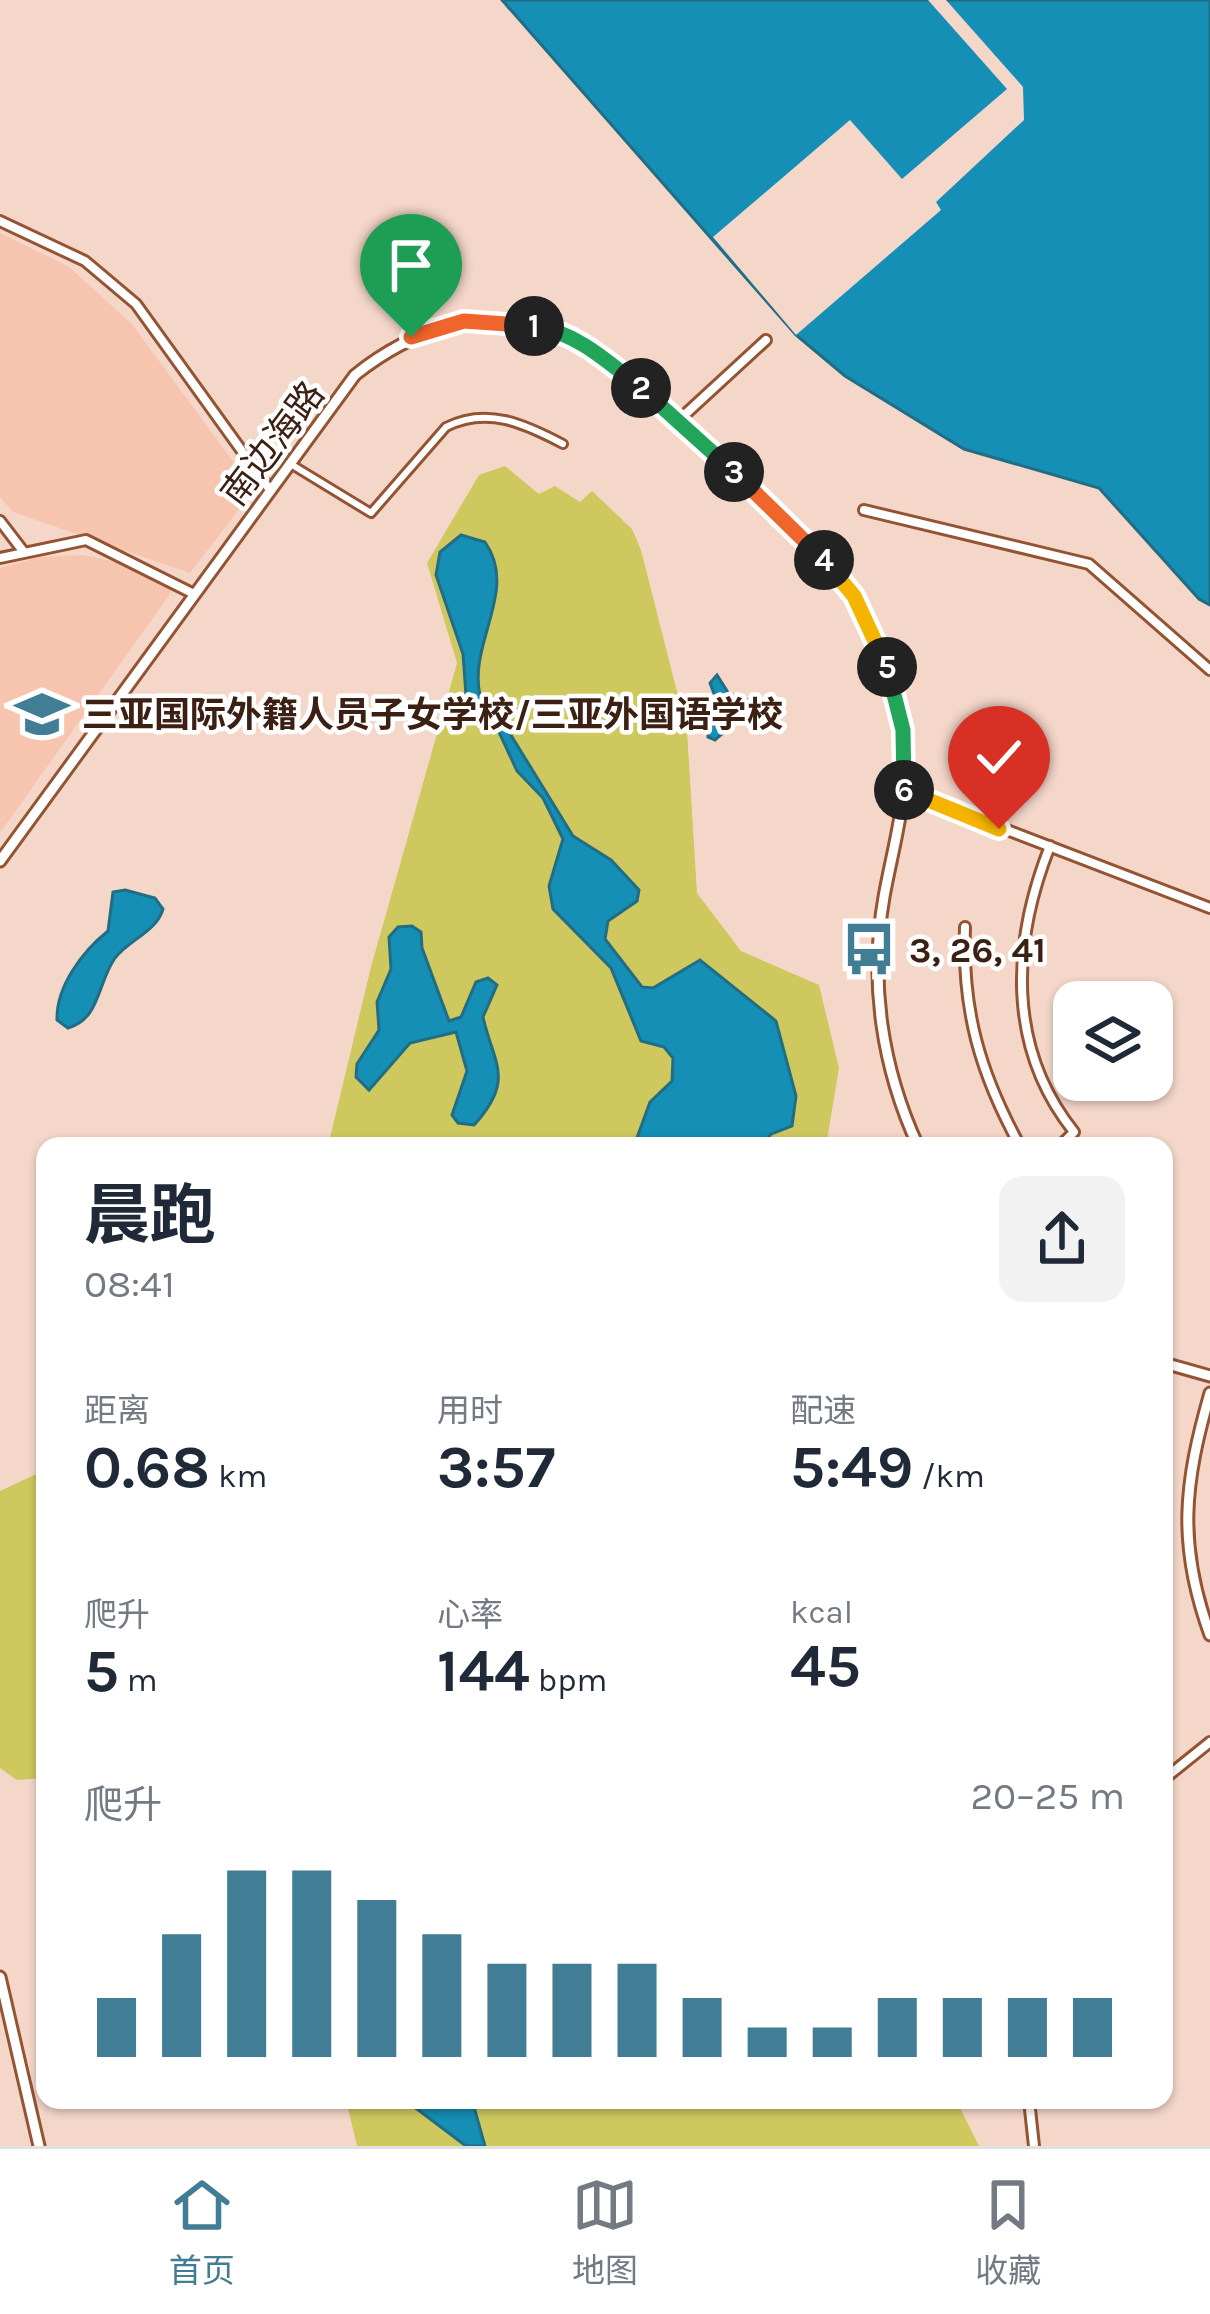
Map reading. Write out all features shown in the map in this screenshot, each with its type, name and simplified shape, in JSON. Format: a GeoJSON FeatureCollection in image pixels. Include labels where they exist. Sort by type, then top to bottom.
{"type":"FeatureCollection","features":[{"type":"Feature","properties":{"kind":"street"},"geometry":{"type":"LineString","coordinates":[[0,221],[85,261],[136,304],[270,490]]}},
{"type":"Feature","properties":{"kind":"street","name":"南边海路"},"geometry":{"type":"LineString","coordinates":[[0,861],[356,376],[385,351],[411,337],[464,321],[551,328],[593,350],[793,528],[854,596],[889,672],[903,730],[903,790],[883,901],[878,1001],[886,1054],[915,1137]]}},
{"type":"Feature","properties":{"kind":"street"},"geometry":{"type":"LineString","coordinates":[[677,421],[766,340]]}},
{"type":"Feature","properties":{"kind":"street"},"geometry":{"type":"LineString","coordinates":[[289,463],[371,513],[446,428],[460,420],[503,418],[563,444]]}},
{"type":"Feature","properties":{"kind":"street"},"geometry":{"type":"LineString","coordinates":[[864,510],[1088,564],[1210,670]]}},
{"type":"Feature","properties":{"kind":"street"},"geometry":{"type":"LineString","coordinates":[[0,521],[22,551]]}},
{"type":"Feature","properties":{"kind":"street"},"geometry":{"type":"LineString","coordinates":[[0,558],[86,540],[194,594]]}},
{"type":"Feature","properties":{"kind":"street"},"geometry":{"type":"LineString","coordinates":[[903,790],[1210,908]]}},
{"type":"Feature","properties":{"kind":"street"},"geometry":{"type":"LineString","coordinates":[[1050,846],[1025,919],[1019,990],[1038,1067],[1074,1132],[1069,1137]]}},
{"type":"Feature","properties":{"kind":"street"},"geometry":{"type":"LineString","coordinates":[[964,927],[963,984],[969,1025],[984,1078],[1015,1137]]}},
{"type":"Feature","properties":{"kind":"street"},"geometry":{"type":"LineString","coordinates":[[1173,1366],[1210,1376]]}},
{"type":"Feature","properties":{"kind":"street"},"geometry":{"type":"LineString","coordinates":[[1210,1393],[1185,1504],[1187,1552],[1210,1635]]}},
{"type":"Feature","properties":{"kind":"street"},"geometry":{"type":"LineString","coordinates":[[1173,1772],[1210,1742]]}},
{"type":"Feature","properties":{"kind":"street"},"geometry":{"type":"LineString","coordinates":[[0,1977],[39,2146]]}},
{"type":"Feature","properties":{"kind":"street"},"geometry":{"type":"LineString","coordinates":[[1030,2109],[1034,2146]]}},
{"type":"Feature","properties":{"kind":"shaded area"},"geometry":{"type":"Polygon","coordinates":[[[0,233],[68,266],[132,324],[254,490],[190,573],[13,512],[0,497],[0,233]]]}},
{"type":"Feature","properties":{"kind":"shaded area"},"geometry":{"type":"Polygon","coordinates":[[[505,466],[539,494],[555,486],[580,502],[592,491],[632,529],[687,731],[697,893],[741,951],[819,985],[839,1068],[828,1137],[330,1137],[371,967],[457,663],[427,563],[479,475],[505,466]]]}},
{"type":"Feature","properties":{"kind":"shaded area","name":"三亚国际外籍人员子女学校/三亚外国语学校"},"geometry":{"type":"Polygon","coordinates":[[[83,555],[121,563],[171,590],[170,594],[0,833],[0,568],[40,557],[83,555]]]}},
{"type":"Feature","properties":{"kind":"shaded area"},"geometry":{"type":"Polygon","coordinates":[[[36,1474],[36,1779],[17,1780],[0,1768],[0,1491],[36,1474]]]}},
{"type":"Feature","properties":{"kind":"shaded area"},"geometry":{"type":"Polygon","coordinates":[[[348,2109],[960,2109],[979,2146],[357,2146],[348,2109]]]}},
{"type":"Feature","properties":{"kind":"water"},"geometry":{"type":"Polygon","coordinates":[[[502,0],[1210,0],[1210,605],[1199,599],[1099,488],[964,449],[845,376],[796,335],[502,0]]]}},
{"type":"Feature","properties":{"kind":"water"},"geometry":{"type":"Polygon","coordinates":[[[461,535],[485,542],[497,579],[478,675],[480,695],[501,719],[573,836],[611,860],[639,890],[637,901],[608,921],[605,939],[642,987],[653,988],[700,960],[776,1021],[796,1096],[792,1126],[769,1137],[637,1137],[650,1102],[672,1081],[673,1058],[664,1047],[641,1041],[611,968],[553,909],[549,886],[563,839],[543,798],[517,771],[499,732],[466,695],[463,654],[436,575],[440,552],[461,535]]]}},
{"type":"Feature","properties":{"kind":"water"},"geometry":{"type":"Polygon","coordinates":[[[717,675],[729,694],[757,703],[715,740],[708,737],[709,725],[721,712],[710,683],[717,675]]]}},
{"type":"Feature","properties":{"kind":"water"},"geometry":{"type":"Polygon","coordinates":[[[125,890],[155,898],[163,909],[160,917],[115,958],[92,1009],[68,1028],[57,1020],[66,982],[108,931],[113,892],[125,890]]]}},
{"type":"Feature","properties":{"kind":"water"},"geometry":{"type":"Polygon","coordinates":[[[412,926],[421,932],[422,948],[449,1021],[461,1017],[476,982],[488,978],[497,985],[483,1017],[498,1083],[474,1125],[458,1123],[452,1115],[467,1071],[456,1032],[410,1043],[369,1090],[356,1077],[357,1064],[379,1030],[377,1002],[391,969],[389,937],[398,927],[412,926]]]}},
{"type":"Feature","properties":{"kind":"water"},"geometry":{"type":"Polygon","coordinates":[[[417,2109],[475,2109],[485,2146],[466,2146],[417,2109]]]}},
{"type":"Feature","properties":{"kind":"pier"},"geometry":{"type":"Polygon","coordinates":[[[928,0],[946,0],[1023,87],[1024,120],[936,202],[941,210],[796,335],[713,237],[850,120],[902,179],[1007,89],[928,0]]]}},
{"type":"Feature","properties":{"kind":"place","name":"三亚国际外籍人员子女学校/三亚外国语学校"},"geometry":{"type":"Point","coordinates":[42,714]}},
{"type":"Feature","properties":{"kind":"place","name":"3, 26, 41"},"geometry":{"type":"Point","coordinates":[869,949]}},
{"type":"Feature","properties":{"kind":"route"},"geometry":{"type":"LineString","coordinates":[[411,337],[464,321],[551,328],[593,350],[647,393],[740,476],[854,596],[889,672],[903,730],[903,790],[999,829]]}}]}
